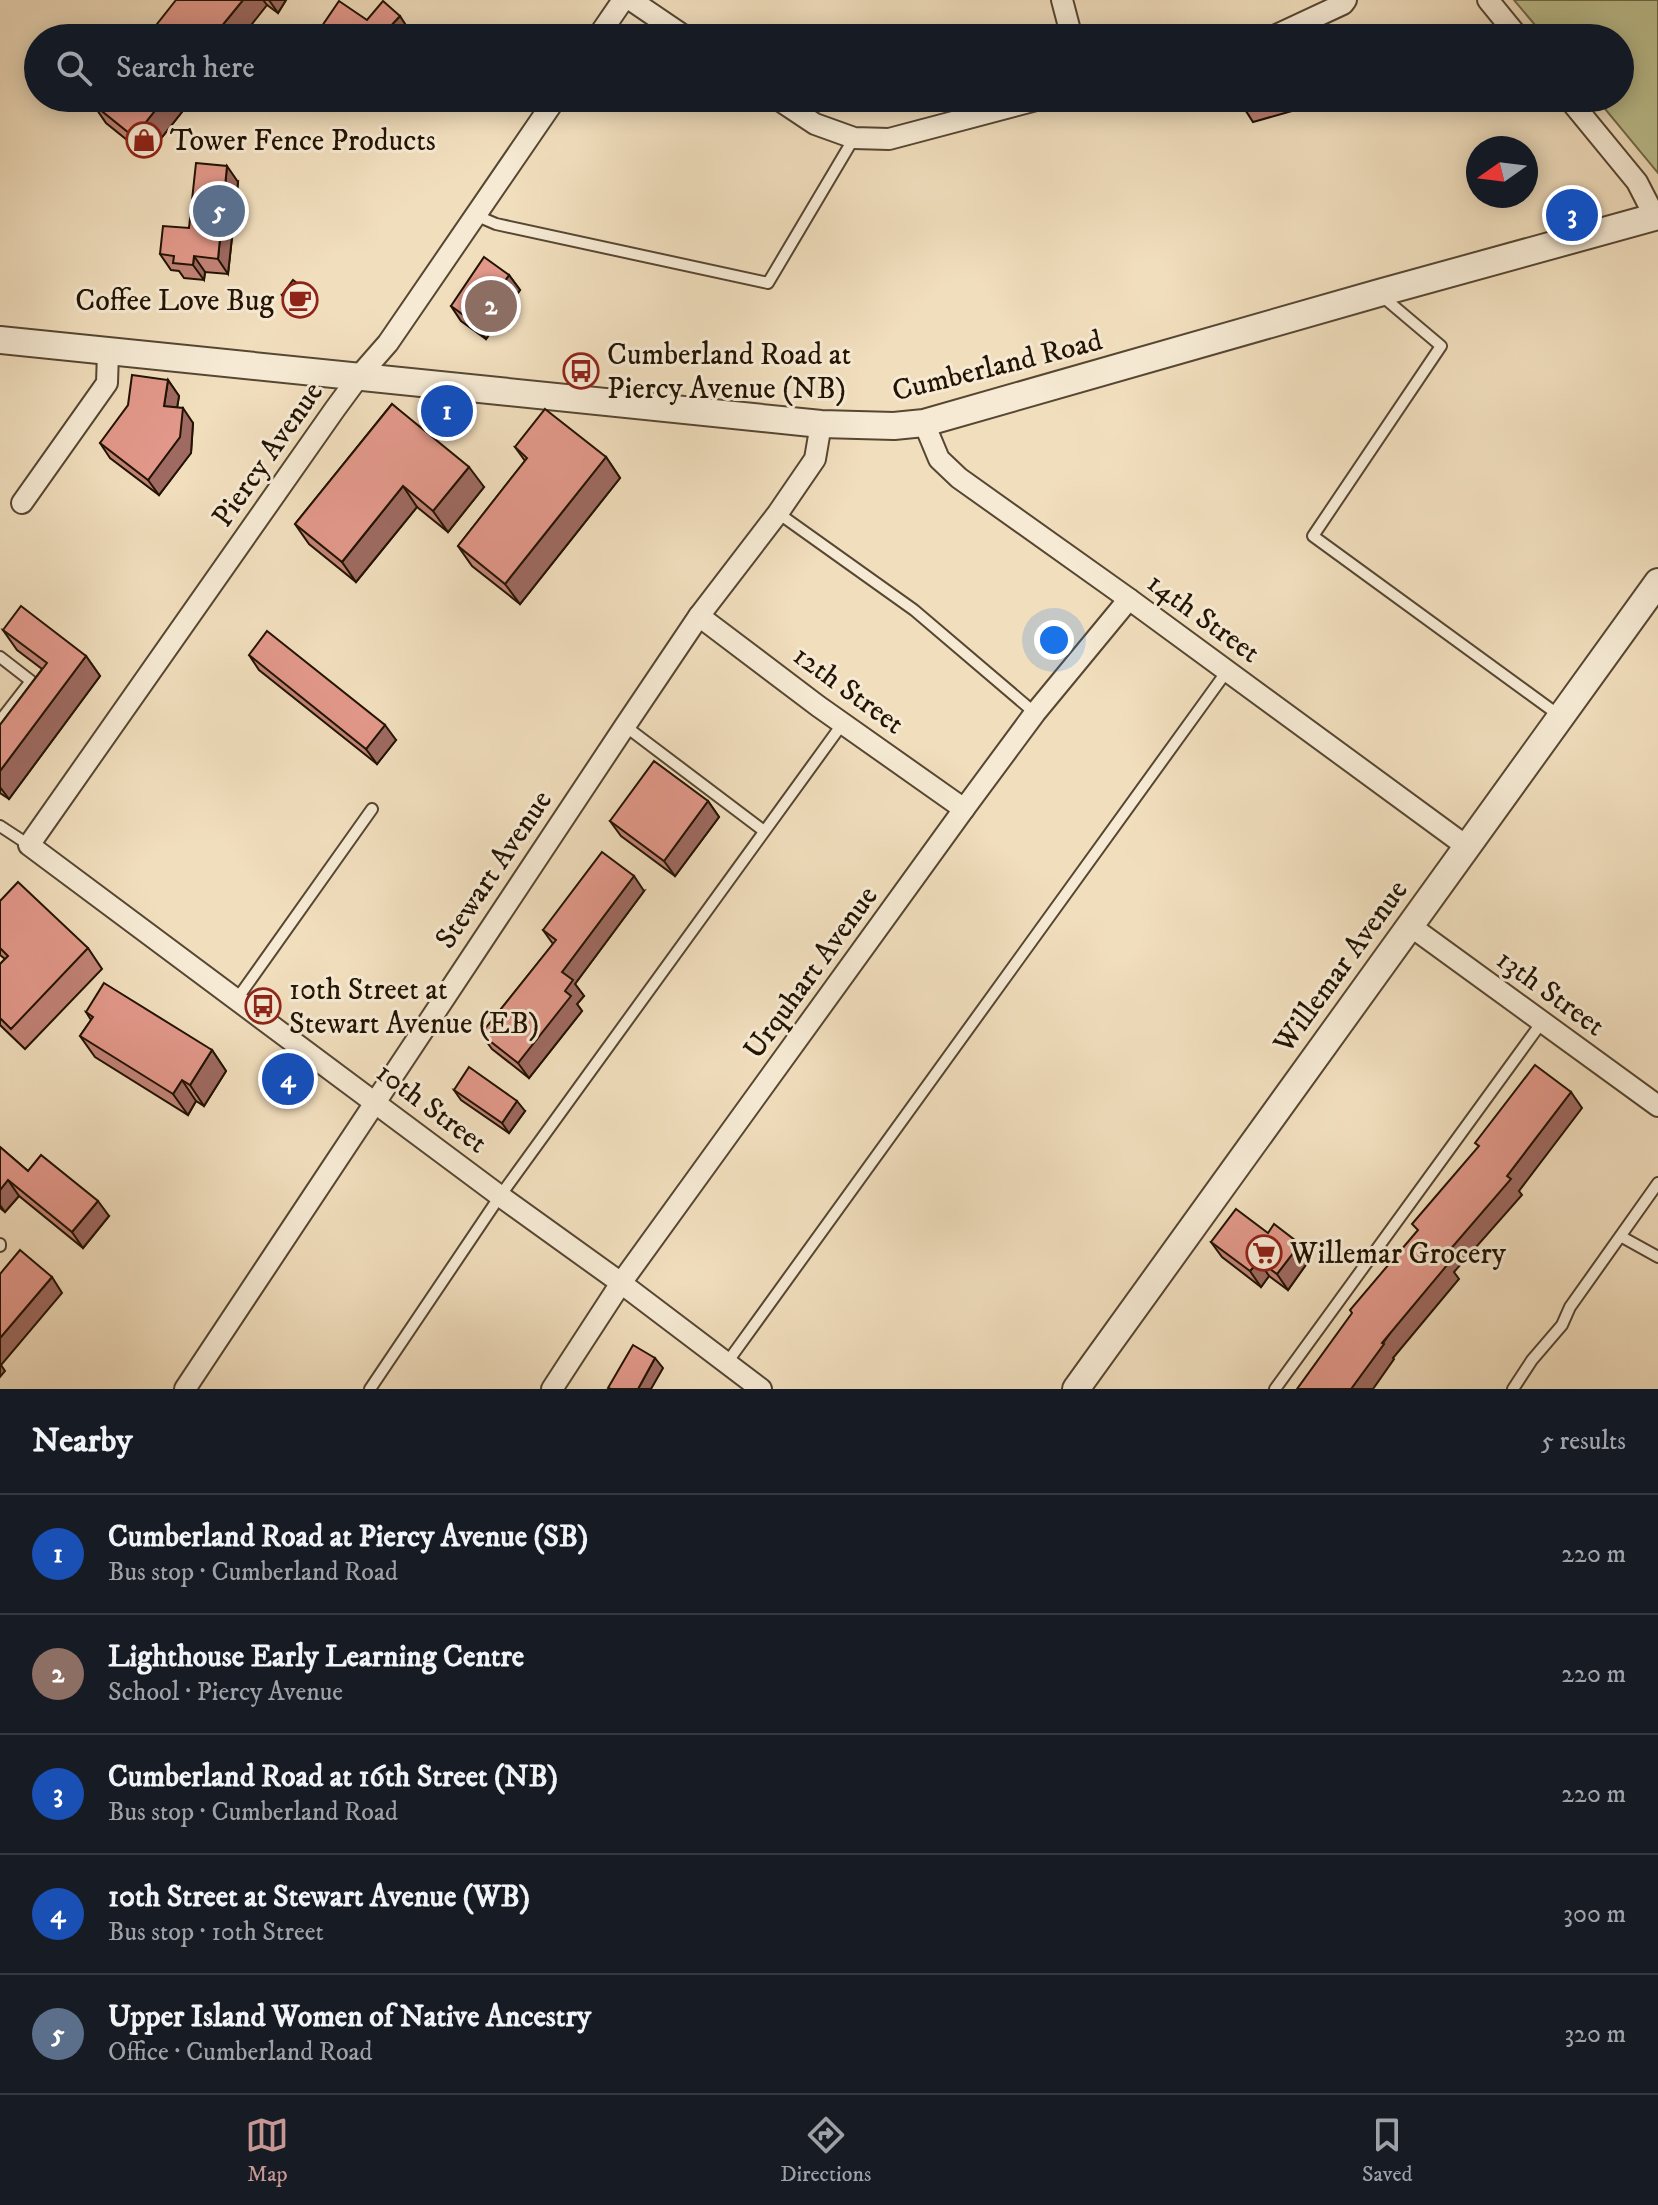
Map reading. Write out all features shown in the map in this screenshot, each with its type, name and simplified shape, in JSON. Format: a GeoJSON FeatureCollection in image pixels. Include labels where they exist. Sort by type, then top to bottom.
{"type":"FeatureCollection","features":[{"type":"Feature","properties":{"kind":"street"},"geometry":{"type":"LineString","coordinates":[[607,24],[623,0]]}},
{"type":"Feature","properties":{"kind":"street"},"geometry":{"type":"LineString","coordinates":[[631,0],[666,24]]}},
{"type":"Feature","properties":{"kind":"street"},"geometry":{"type":"LineString","coordinates":[[1062,0],[1068,24]]}},
{"type":"Feature","properties":{"kind":"street"},"geometry":{"type":"LineString","coordinates":[[1300,24],[1346,0]]}},
{"type":"Feature","properties":{"kind":"street"},"geometry":{"type":"LineString","coordinates":[[1488,0],[1508,24]]}},
{"type":"Feature","properties":{"kind":"street","name":"Piercy Avenue"},"geometry":{"type":"LineString","coordinates":[[29,845],[360,375],[388,343],[546,112]]}},
{"type":"Feature","properties":{"kind":"street"},"geometry":{"type":"LineString","coordinates":[[797,112],[815,124],[854,138],[889,139],[991,112]]}},
{"type":"Feature","properties":{"kind":"street"},"geometry":{"type":"LineString","coordinates":[[1580,112],[1637,182],[1656,216]]}},
{"type":"Feature","properties":{"kind":"street","name":"Cumberland Road"},"geometry":{"type":"LineString","coordinates":[[0,340],[821,424],[894,426],[924,423],[1656,216]]}},
{"type":"Feature","properties":{"kind":"street"},"geometry":{"type":"LineString","coordinates":[[22,503],[107,383],[108,352]]}},
{"type":"Feature","properties":{"kind":"street","name":"14th Street"},"geometry":{"type":"LineString","coordinates":[[924,423],[939,459],[959,478],[1466,846]]}},
{"type":"Feature","properties":{"kind":"street","name":"Stewart Avenue"},"geometry":{"type":"LineString","coordinates":[[185,1389],[699,616],[815,459],[821,424]]}},
{"type":"Feature","properties":{"kind":"street","name":"Willemar Avenue"},"geometry":{"type":"LineString","coordinates":[[1076,1389],[1658,582]]}},
{"type":"Feature","properties":{"kind":"street","name":"Urquhart Avenue"},"geometry":{"type":"LineString","coordinates":[[561,1385],[621,1283],[1035,713],[1129,599]]}},
{"type":"Feature","properties":{"kind":"street","name":"12th Street"},"geometry":{"type":"LineString","coordinates":[[699,616],[964,809]]}},
{"type":"Feature","properties":{"kind":"street","name":"10th Street"},"geometry":{"type":"LineString","coordinates":[[29,845],[761,1389]]}},
{"type":"Feature","properties":{"kind":"street","name":"13th Street"},"geometry":{"type":"LineString","coordinates":[[1409,925],[1658,1106]]}},
{"type":"Feature","properties":{"kind":"lane"},"geometry":{"type":"LineString","coordinates":[[475,215],[496,224],[768,283],[854,138]]}},
{"type":"Feature","properties":{"kind":"lane"},"geometry":{"type":"LineString","coordinates":[[1379,293],[1441,346],[1313,536],[1560,716]]}},
{"type":"Feature","properties":{"kind":"lane"},"geometry":{"type":"LineString","coordinates":[[778,513],[914,610],[1035,713]]}},
{"type":"Feature","properties":{"kind":"lane"},"geometry":{"type":"LineString","coordinates":[[0,657],[31,681],[0,721]]}},
{"type":"Feature","properties":{"kind":"lane"},"geometry":{"type":"LineString","coordinates":[[726,1364],[1227,671]]}},
{"type":"Feature","properties":{"kind":"lane"},"geometry":{"type":"LineString","coordinates":[[370,1389],[500,1196],[843,723]]}},
{"type":"Feature","properties":{"kind":"lane"},"geometry":{"type":"LineString","coordinates":[[625,726],[764,831]]}},
{"type":"Feature","properties":{"kind":"lane"},"geometry":{"type":"LineString","coordinates":[[237,999],[372,809]]}},
{"type":"Feature","properties":{"kind":"lane"},"geometry":{"type":"LineString","coordinates":[[0,826],[29,845]]}},
{"type":"Feature","properties":{"kind":"lane"},"geometry":{"type":"LineString","coordinates":[[1275,1389],[1542,1022]]}},
{"type":"Feature","properties":{"kind":"lane"},"geometry":{"type":"LineString","coordinates":[[1513,1389],[1532,1360],[1562,1325],[1570,1307],[1658,1183]]}},
{"type":"Feature","properties":{"kind":"lane"},"geometry":{"type":"LineString","coordinates":[[1622,1237],[1658,1257]]}},
{"type":"Feature","properties":{"kind":"green space"},"geometry":{"type":"Polygon","coordinates":[[[1514,0],[1658,0],[1658,173],[1608,112],[1634,112],[1634,24],[1534,24],[1514,0]]]}},
{"type":"Feature","properties":{"kind":"building"},"geometry":{"type":"Polygon","coordinates":[[[176,0],[243,0],[223,24],[157,24],[176,0]]]}},
{"type":"Feature","properties":{"kind":"building"},"geometry":{"type":"Polygon","coordinates":[[[339,1],[367,20],[383,1],[400,16],[392,24],[323,24],[339,1]]]}},
{"type":"Feature","properties":{"kind":"building"},"geometry":{"type":"Polygon","coordinates":[[[103,112],[154,112],[134,137],[103,112]]]}},
{"type":"Feature","properties":{"kind":"building"},"geometry":{"type":"Polygon","coordinates":[[[196,163],[227,166],[218,259],[194,256],[193,265],[173,263],[174,256],[160,254],[163,226],[189,228],[196,163]]]}},
{"type":"Feature","properties":{"kind":"building"},"geometry":{"type":"Polygon","coordinates":[[[484,257],[509,275],[476,324],[451,306],[484,257]]]}},
{"type":"Feature","properties":{"kind":"building","name":"Coffee Love Bug"},"geometry":{"type":"Polygon","coordinates":[[[293,280],[311,294],[301,309],[282,295],[293,280]]]}},
{"type":"Feature","properties":{"kind":"building"},"geometry":{"type":"Polygon","coordinates":[[[132,375],[168,380],[164,406],[183,408],[180,437],[148,480],[100,443],[128,405],[132,375]]]}},
{"type":"Feature","properties":{"kind":"building"},"geometry":{"type":"Polygon","coordinates":[[[392,404],[469,467],[433,511],[403,486],[342,562],[295,524],[392,404]]]}},
{"type":"Feature","properties":{"kind":"building"},"geometry":{"type":"Polygon","coordinates":[[[545,409],[606,457],[505,584],[458,546],[527,458],[515,447],[545,409]]]}},
{"type":"Feature","properties":{"kind":"building"},"geometry":{"type":"Polygon","coordinates":[[[21,606],[86,656],[0,771],[0,725],[47,663],[3,630],[21,606]]]}},
{"type":"Feature","properties":{"kind":"building"},"geometry":{"type":"Polygon","coordinates":[[[267,631],[385,725],[366,749],[249,655],[267,631]]]}},
{"type":"Feature","properties":{"kind":"building"},"geometry":{"type":"Polygon","coordinates":[[[654,761],[708,801],[664,861],[610,821],[654,761]]]}},
{"type":"Feature","properties":{"kind":"building"},"geometry":{"type":"Polygon","coordinates":[[[602,852],[634,876],[562,972],[573,980],[565,991],[571,996],[518,1063],[481,1034],[556,940],[543,930],[602,852]]]}},
{"type":"Feature","properties":{"kind":"building"},"geometry":{"type":"Polygon","coordinates":[[[18,882],[88,948],[11,1029],[0,1018],[0,964],[8,956],[0,948],[0,901],[18,882]]]}},
{"type":"Feature","properties":{"kind":"building"},"geometry":{"type":"Polygon","coordinates":[[[104,983],[212,1050],[190,1085],[182,1080],[173,1094],[80,1036],[93,1017],[86,1012],[104,983]]]}},
{"type":"Feature","properties":{"kind":"building"},"geometry":{"type":"Polygon","coordinates":[[[1535,1065],[1571,1092],[1507,1176],[1511,1179],[1442,1259],[1448,1264],[1382,1343],[1351,1389],[1297,1389],[1352,1313],[1350,1310],[1418,1230],[1412,1224],[1479,1146],[1475,1143],[1535,1065]]]}},
{"type":"Feature","properties":{"kind":"building"},"geometry":{"type":"Polygon","coordinates":[[[469,1067],[517,1101],[502,1123],[454,1090],[469,1067]]]}},
{"type":"Feature","properties":{"kind":"building"},"geometry":{"type":"Polygon","coordinates":[[[0,1147],[28,1171],[41,1155],[98,1201],[72,1232],[8,1180],[0,1190],[0,1147]]]}},
{"type":"Feature","properties":{"kind":"building"},"geometry":{"type":"Polygon","coordinates":[[[1236,1209],[1268,1233],[1274,1224],[1300,1244],[1277,1274],[1259,1261],[1250,1271],[1211,1242],[1236,1209]]]}},
{"type":"Feature","properties":{"kind":"building"},"geometry":{"type":"Polygon","coordinates":[[[20,1250],[52,1277],[0,1338],[0,1274],[20,1250]]]}},
{"type":"Feature","properties":{"kind":"building"},"geometry":{"type":"Polygon","coordinates":[[[633,1345],[655,1358],[638,1389],[608,1388],[633,1345]]]}},
{"type":"Feature","properties":{"kind":"place","name":"Tower Fence Products"},"geometry":{"type":"Point","coordinates":[144,140]}},
{"type":"Feature","properties":{"kind":"place","name":"Upper Island Women of Native Ancestry"},"geometry":{"type":"Point","coordinates":[219,211]}},
{"type":"Feature","properties":{"kind":"place","name":"Cumberland Road at 16th Street (NB)"},"geometry":{"type":"Point","coordinates":[1572,215]}},
{"type":"Feature","properties":{"kind":"place","name":"Coffee Love Bug"},"geometry":{"type":"Point","coordinates":[300,300]}},
{"type":"Feature","properties":{"kind":"place","name":"Lighthouse Early Learning Centre"},"geometry":{"type":"Point","coordinates":[491,306]}},
{"type":"Feature","properties":{"kind":"place","name":"Cumberland Road at Piercy Avenue (NB)"},"geometry":{"type":"Point","coordinates":[581,371]}},
{"type":"Feature","properties":{"kind":"place","name":"Cumberland Road at Piercy Avenue (SB)"},"geometry":{"type":"Point","coordinates":[447,411]}},
{"type":"Feature","properties":{"kind":"place","name":"10th Street at Stewart Avenue (EB)"},"geometry":{"type":"Point","coordinates":[263,1006]}},
{"type":"Feature","properties":{"kind":"place","name":"10th Street at Stewart Avenue (WB)"},"geometry":{"type":"Point","coordinates":[288,1079]}},
{"type":"Feature","properties":{"kind":"place","name":"Willemar Grocery"},"geometry":{"type":"Point","coordinates":[1264,1253]}}]}
